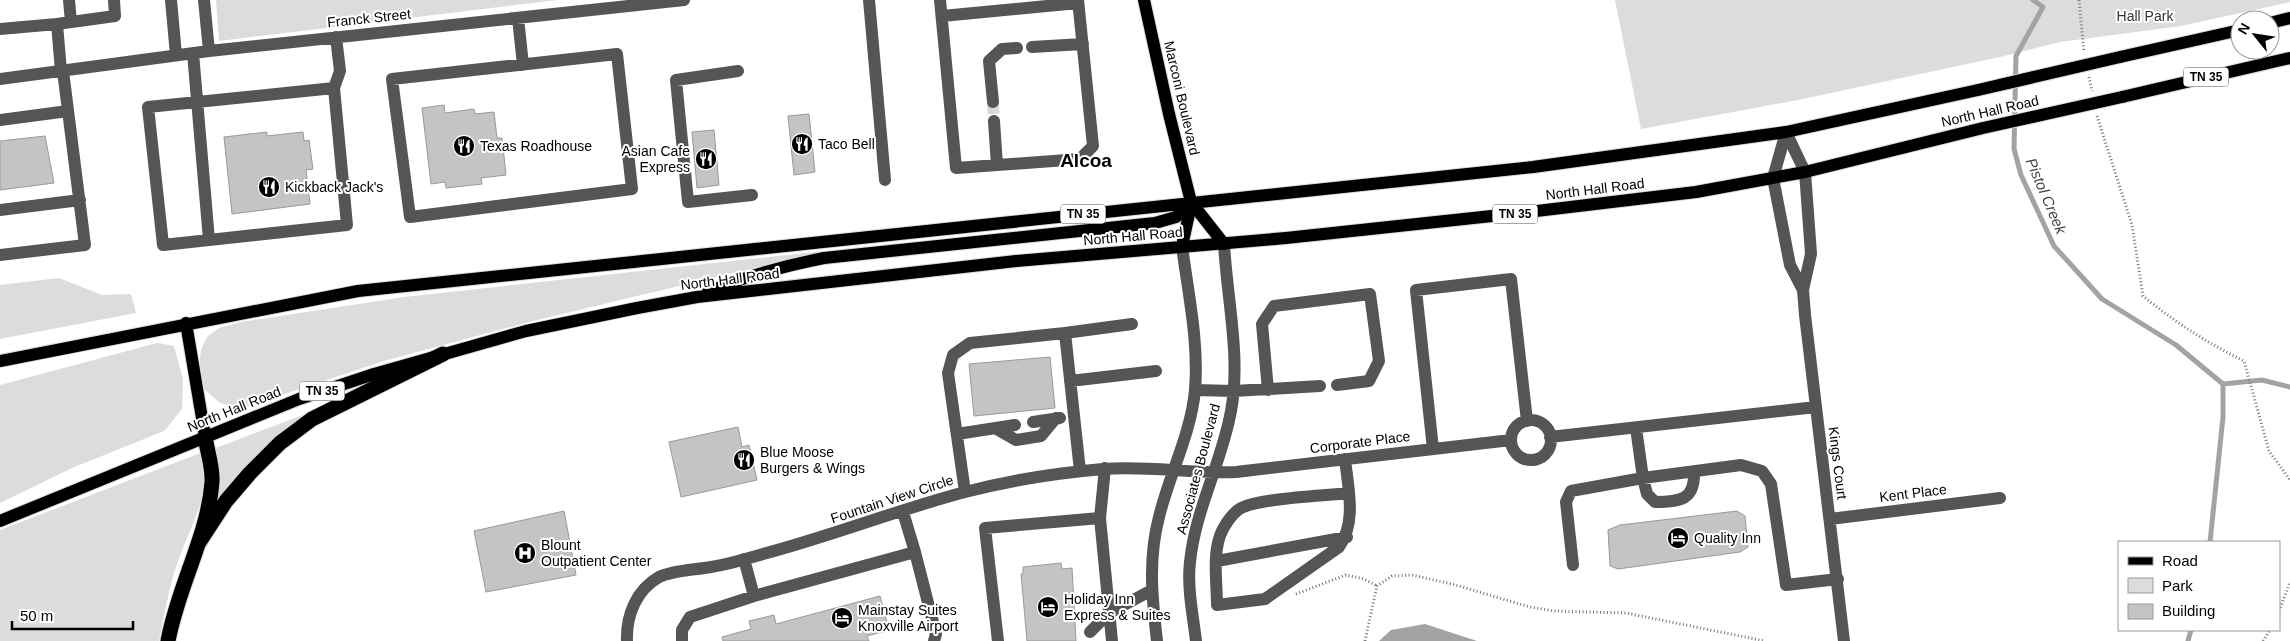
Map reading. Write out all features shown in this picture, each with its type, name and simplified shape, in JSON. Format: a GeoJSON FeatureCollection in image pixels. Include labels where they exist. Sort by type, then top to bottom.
{"type":"FeatureCollection","features":[{"type":"Feature","properties":{"kind":"highway"},"geometry":{"type":"LineString","coordinates":[[198,544],[226,501],[250,472],[280,444],[312,419],[443,354]]}},
{"type":"Feature","properties":{"kind":"highway"},"geometry":{"type":"LineString","coordinates":[[168,641],[173,612],[198,544],[209,503],[212,479],[205,436]]}},
{"type":"Feature","properties":{"kind":"main road","name":"Marconi Boulevard"},"geometry":{"type":"LineString","coordinates":[[1144,0],[1191,202],[1224,244]]}},
{"type":"Feature","properties":{"kind":"main road","name":"North Hall Road"},"geometry":{"type":"LineString","coordinates":[[0,361],[186,323],[358,291],[1191,202],[1533,168],[1786,132],[2230,32]]}},
{"type":"Feature","properties":{"kind":"main road","name":"North Hall Road"},"geometry":{"type":"LineString","coordinates":[[0,521],[299,399],[443,354],[526,331],[697,297],[1016,261],[1224,244],[1530,212],[1696,192],[1805,172],[1983,128],[2290,58]]}},
{"type":"Feature","properties":{"kind":"main road","name":"Marconi Boulevard"},"geometry":{"type":"LineString","coordinates":[[1182,246],[1191,202]]}},
{"type":"Feature","properties":{"kind":"main road"},"geometry":{"type":"LineString","coordinates":[[697,297],[743,277],[771,268],[824,258],[1155,223],[1176,217],[1191,202]]}},
{"type":"Feature","properties":{"kind":"main road"},"geometry":{"type":"LineString","coordinates":[[186,323],[205,436]]}},
{"type":"Feature","properties":{"kind":"street"},"geometry":{"type":"LineString","coordinates":[[69,0],[71,22]]}},
{"type":"Feature","properties":{"kind":"street"},"geometry":{"type":"LineString","coordinates":[[0,30],[115,16],[114,0]]}},
{"type":"Feature","properties":{"kind":"street"},"geometry":{"type":"LineString","coordinates":[[171,0],[176,55]]}},
{"type":"Feature","properties":{"kind":"street"},"geometry":{"type":"LineString","coordinates":[[204,0],[209,51]]}},
{"type":"Feature","properties":{"kind":"street","name":"Franck Street"},"geometry":{"type":"LineString","coordinates":[[0,79],[209,51],[660,1],[684,0]]}},
{"type":"Feature","properties":{"kind":"street"},"geometry":{"type":"LineString","coordinates":[[868,0],[885,180]]}},
{"type":"Feature","properties":{"kind":"street"},"geometry":{"type":"LineString","coordinates":[[940,0],[956,168],[1080,159],[1094,146],[1078,2],[942,16]]}},
{"type":"Feature","properties":{"kind":"street"},"geometry":{"type":"LineString","coordinates":[[518,18],[523,65]]}},
{"type":"Feature","properties":{"kind":"street"},"geometry":{"type":"LineString","coordinates":[[0,255],[85,245],[57,24]]}},
{"type":"Feature","properties":{"kind":"street"},"geometry":{"type":"LineString","coordinates":[[334,88],[148,107],[163,245],[346,225],[334,88],[340,71],[336,37]]}},
{"type":"Feature","properties":{"kind":"street"},"geometry":{"type":"LineString","coordinates":[[1032,47],[1083,44]]}},
{"type":"Feature","properties":{"kind":"street"},"geometry":{"type":"LineString","coordinates":[[993,102],[990,61],[1002,48],[1017,48]]}},
{"type":"Feature","properties":{"kind":"street"},"geometry":{"type":"LineString","coordinates":[[193,53],[209,240]]}},
{"type":"Feature","properties":{"kind":"street"},"geometry":{"type":"LineString","coordinates":[[617,54],[632,189],[410,218],[392,79],[523,65],[617,54]]}},
{"type":"Feature","properties":{"kind":"street"},"geometry":{"type":"LineString","coordinates":[[738,71],[676,80],[688,202],[752,195]]}},
{"type":"Feature","properties":{"kind":"street"},"geometry":{"type":"LineString","coordinates":[[0,120],[68,111]]}},
{"type":"Feature","properties":{"kind":"street"},"geometry":{"type":"LineString","coordinates":[[994,121],[997,165]]}},
{"type":"Feature","properties":{"kind":"street","name":"Kings Court"},"geometry":{"type":"LineString","coordinates":[[1786,132],[1805,172],[1811,254],[1803,290],[1844,641]]}},
{"type":"Feature","properties":{"kind":"street","name":"Kings Court"},"geometry":{"type":"LineString","coordinates":[[1786,132],[1774,178],[1790,264],[1803,290]]}},
{"type":"Feature","properties":{"kind":"street"},"geometry":{"type":"LineString","coordinates":[[0,210],[80,200]]}},
{"type":"Feature","properties":{"kind":"street","name":"Associates Boulevard"},"geometry":{"type":"LineString","coordinates":[[1196,641],[1188,578],[1190,559],[1231,412],[1234,392],[1234,356],[1224,244]]}},
{"type":"Feature","properties":{"kind":"street","name":"Associates Boulevard"},"geometry":{"type":"LineString","coordinates":[[1157,641],[1150,572],[1152,548],[1159,516],[1189,420],[1195,390],[1195,349],[1182,246]]}},
{"type":"Feature","properties":{"kind":"street"},"geometry":{"type":"LineString","coordinates":[[1433,448],[1416,290],[1511,279],[1527,421]]}},
{"type":"Feature","properties":{"kind":"street"},"geometry":{"type":"LineString","coordinates":[[1268,390],[1262,324],[1274,306],[1370,294],[1379,361],[1368,381],[1338,386]]}},
{"type":"Feature","properties":{"kind":"street"},"geometry":{"type":"LineString","coordinates":[[965,492],[948,373],[953,355],[970,342],[1065,333],[1132,324]]}},
{"type":"Feature","properties":{"kind":"street"},"geometry":{"type":"LineString","coordinates":[[1065,333],[1080,472]]}},
{"type":"Feature","properties":{"kind":"street"},"geometry":{"type":"LineString","coordinates":[[1070,381],[1156,371]]}},
{"type":"Feature","properties":{"kind":"street"},"geometry":{"type":"LineString","coordinates":[[1195,390],[1234,392],[1320,386]]}},
{"type":"Feature","properties":{"kind":"street"},"geometry":{"type":"LineString","coordinates":[[1550,437],[1816,406]]}},
{"type":"Feature","properties":{"kind":"street"},"geometry":{"type":"LineString","coordinates":[[1032,422],[1074,415]]}},
{"type":"Feature","properties":{"kind":"street"},"geometry":{"type":"LineString","coordinates":[[995,428],[1016,440],[1041,436],[1056,418]]}},
{"type":"Feature","properties":{"kind":"street"},"geometry":{"type":"LineString","coordinates":[[1527,421],[1539,422],[1548,431],[1550,437],[1550,443],[1544,454],[1534,460],[1526,460],[1515,453],[1511,440],[1516,428],[1527,421]]}},
{"type":"Feature","properties":{"kind":"street"},"geometry":{"type":"LineString","coordinates":[[957,434],[1015,425]]}},
{"type":"Feature","properties":{"kind":"street"},"geometry":{"type":"LineString","coordinates":[[1636,428],[1647,494],[1655,502],[1673,502],[1688,496],[1694,485],[1694,472]]}},
{"type":"Feature","properties":{"kind":"street","name":"Corporate Place"},"geometry":{"type":"LineString","coordinates":[[1213,473],[1511,440]]}},
{"type":"Feature","properties":{"kind":"street"},"geometry":{"type":"LineString","coordinates":[[1345,459],[1349,493],[1351,511],[1347,536],[1339,547],[1265,599],[1217,604],[1219,539],[1229,520],[1240,508],[1256,503],[1349,493]]}},
{"type":"Feature","properties":{"kind":"street"},"geometry":{"type":"LineString","coordinates":[[1573,565],[1566,502],[1571,491],[1643,478],[1741,464],[1762,471],[1771,484],[1786,585],[1838,578]]}},
{"type":"Feature","properties":{"kind":"street","name":"Fountain View Circle"},"geometry":{"type":"LineString","coordinates":[[627,641],[626,625],[631,611],[639,596],[650,583],[661,576],[744,559],[965,492],[1024,479],[1105,468],[1144,467],[1213,473]]}},
{"type":"Feature","properties":{"kind":"street"},"geometry":{"type":"LineString","coordinates":[[1105,468],[1100,518],[1112,641]]}},
{"type":"Feature","properties":{"kind":"street","name":"Kent Place"},"geometry":{"type":"LineString","coordinates":[[1830,519],[2000,498]]}},
{"type":"Feature","properties":{"kind":"street"},"geometry":{"type":"LineString","coordinates":[[903,512],[936,634],[934,641]]}},
{"type":"Feature","properties":{"kind":"street"},"geometry":{"type":"LineString","coordinates":[[998,641],[985,528],[1100,518]]}},
{"type":"Feature","properties":{"kind":"street"},"geometry":{"type":"LineString","coordinates":[[1217,561],[1347,536]]}},
{"type":"Feature","properties":{"kind":"street"},"geometry":{"type":"LineString","coordinates":[[682,641],[682,630],[690,616],[754,596],[915,552]]}},
{"type":"Feature","properties":{"kind":"street"},"geometry":{"type":"LineString","coordinates":[[744,559],[754,596]]}},
{"type":"Feature","properties":{"kind":"street"},"geometry":{"type":"LineString","coordinates":[[1090,632],[1109,613],[1152,590]]}},
{"type":"Feature","properties":{"kind":"path"},"geometry":{"type":"LineString","coordinates":[[2098,120],[2132,225],[2143,296],[2176,322],[2213,346],[2244,361],[2247,365],[2258,413],[2270,451],[2290,480]]}},
{"type":"Feature","properties":{"kind":"path"},"geometry":{"type":"LineString","coordinates":[[1285,586],[1292,594],[1298,594],[1331,579],[1346,575],[1364,579],[1377,586]]}},
{"type":"Feature","properties":{"kind":"path"},"geometry":{"type":"LineString","coordinates":[[1365,641],[1377,586],[1392,576],[1412,575],[1452,584],[1530,608],[1555,611],[1626,613],[1765,641]]}},
{"type":"Feature","properties":{"kind":"path"},"geometry":{"type":"LineString","coordinates":[[2280,608],[2290,582]]}},
{"type":"Feature","properties":{"kind":"green space"},"geometry":{"type":"Polygon","coordinates":[[[216,0],[557,0],[219,41],[216,0]]]}},
{"type":"Feature","properties":{"kind":"green space","name":"Hall Park"},"geometry":{"type":"Polygon","coordinates":[[[1615,0],[2290,0],[2290,2],[2254,10],[2230,10],[2230,15],[2181,26],[2060,42],[2000,57],[1798,100],[1641,129],[1615,0]]]}},
{"type":"Feature","properties":{"kind":"green space"},"geometry":{"type":"Polygon","coordinates":[[[824,251],[529,322],[384,361],[240,409],[220,403],[205,390],[199,366],[201,350],[207,337],[219,328],[241,322],[404,297],[824,251]]]}},
{"type":"Feature","properties":{"kind":"green space"},"geometry":{"type":"Polygon","coordinates":[[[59,278],[102,295],[131,294],[136,313],[0,339],[0,285],[59,278]]]}},
{"type":"Feature","properties":{"kind":"green space"},"geometry":{"type":"Polygon","coordinates":[[[157,343],[174,346],[183,379],[182,409],[164,431],[72,468],[0,503],[0,385],[157,343]]]}},
{"type":"Feature","properties":{"kind":"green space"},"geometry":{"type":"Polygon","coordinates":[[[316,410],[250,462],[211,509],[213,449],[316,410]]]}},
{"type":"Feature","properties":{"kind":"green space"},"geometry":{"type":"Polygon","coordinates":[[[203,452],[205,469],[201,499],[175,570],[159,641],[0,641],[0,530],[203,452]]]}},
{"type":"Feature","properties":{"kind":"shaded area"},"geometry":{"type":"Polygon","coordinates":[[[1425,624],[1477,641],[1379,641],[1391,630],[1425,624]]]}},
{"type":"Feature","properties":{"kind":"building","name":"Texas Roadhouse"},"geometry":{"type":"Polygon","coordinates":[[[444,105],[445,113],[474,109],[475,114],[494,112],[497,138],[502,138],[506,175],[481,178],[482,184],[446,188],[445,182],[431,184],[422,108],[444,105]]]}},
{"type":"Feature","properties":{"kind":"building","name":"Taco Bell"},"geometry":{"type":"Polygon","coordinates":[[[809,114],[815,172],[794,175],[788,116],[809,114]]]}},
{"type":"Feature","properties":{"kind":"building","name":"Asian Cafe Express"},"geometry":{"type":"Polygon","coordinates":[[[714,130],[719,185],[697,188],[692,132],[714,130]]]}},
{"type":"Feature","properties":{"kind":"building","name":"Kickback Jack's"},"geometry":{"type":"Polygon","coordinates":[[[267,132],[267,136],[303,132],[304,141],[309,140],[313,169],[306,170],[310,204],[232,214],[224,137],[267,132]]]}},
{"type":"Feature","properties":{"kind":"building"},"geometry":{"type":"Polygon","coordinates":[[[45,136],[54,183],[0,190],[0,141],[45,136]]]}},
{"type":"Feature","properties":{"kind":"building"},"geometry":{"type":"Polygon","coordinates":[[[1050,357],[1055,408],[974,416],[969,364],[1050,357]]]}},
{"type":"Feature","properties":{"kind":"building"},"geometry":{"type":"Polygon","coordinates":[[[738,427],[742,447],[749,445],[757,480],[681,497],[669,442],[738,427]]]}},
{"type":"Feature","properties":{"kind":"building","name":"Blount Outpatient Center"},"geometry":{"type":"Polygon","coordinates":[[[564,511],[576,575],[486,592],[474,531],[564,511]]]}},
{"type":"Feature","properties":{"kind":"building","name":"Quality Inn"},"geometry":{"type":"Polygon","coordinates":[[[1737,511],[1745,516],[1748,547],[1740,552],[1618,569],[1610,566],[1608,530],[1620,525],[1737,511]]]}},
{"type":"Feature","properties":{"kind":"building","name":"Holiday Inn Express & Suites"},"geometry":{"type":"Polygon","coordinates":[[[1061,563],[1062,569],[1072,568],[1076,641],[1027,641],[1021,574],[1023,574],[1023,567],[1061,563]]]}},
{"type":"Feature","properties":{"kind":"building","name":"Mainstay Suites Knoxville Airport"},"geometry":{"type":"Polygon","coordinates":[[[880,596],[889,630],[867,636],[869,641],[723,641],[722,637],[751,629],[749,621],[774,615],[776,624],[880,596]]]}},
{"type":"Feature","properties":{"kind":"waterway","name":"Pistol Creek"},"geometry":{"type":"LineString","coordinates":[[2033,0],[2043,7],[2016,56],[2014,149],[2021,175],[2054,246],[2102,299],[2176,345],[2223,384],[2262,380],[2290,387]]}},
{"type":"Feature","properties":{"kind":"waterway"},"geometry":{"type":"LineString","coordinates":[[2210,541],[2223,417],[2223,384]]}},
{"type":"Feature","properties":{"kind":"waterway"},"geometry":{"type":"LineString","coordinates":[[2188,641],[2191,631]]}},
{"type":"Feature","properties":{"kind":"tunnel"},"geometry":{"type":"LineString","coordinates":[[993,102],[994,121]]}},
{"type":"Feature","properties":{"kind":"place","name":"Taco Bell"},"geometry":{"type":"Point","coordinates":[802,144]}},
{"type":"Feature","properties":{"kind":"place","name":"Texas Roadhouse"},"geometry":{"type":"Point","coordinates":[464,146]}},
{"type":"Feature","properties":{"kind":"place","name":"Asian Cafe Express"},"geometry":{"type":"Point","coordinates":[706,159]}},
{"type":"Feature","properties":{"kind":"place","name":"Kickback Jack's"},"geometry":{"type":"Point","coordinates":[269,187]}},
{"type":"Feature","properties":{"kind":"place","name":"Blue Moose Burgers & Wings"},"geometry":{"type":"Point","coordinates":[744,460]}},
{"type":"Feature","properties":{"kind":"place","name":"Quality Inn"},"geometry":{"type":"Point","coordinates":[1678,538]}},
{"type":"Feature","properties":{"kind":"place","name":"Blount Outpatient Center"},"geometry":{"type":"Point","coordinates":[525,553]}},
{"type":"Feature","properties":{"kind":"place","name":"Holiday Inn Express & Suites"},"geometry":{"type":"Point","coordinates":[1048,607]}},
{"type":"Feature","properties":{"kind":"place","name":"Mainstay Suites Knoxville Airport"},"geometry":{"type":"Point","coordinates":[842,618]}},
{"type":"Feature","properties":{"kind":"district","name":"Alcoa"},"geometry":{"type":"Point","coordinates":[1086,160]}}]}
